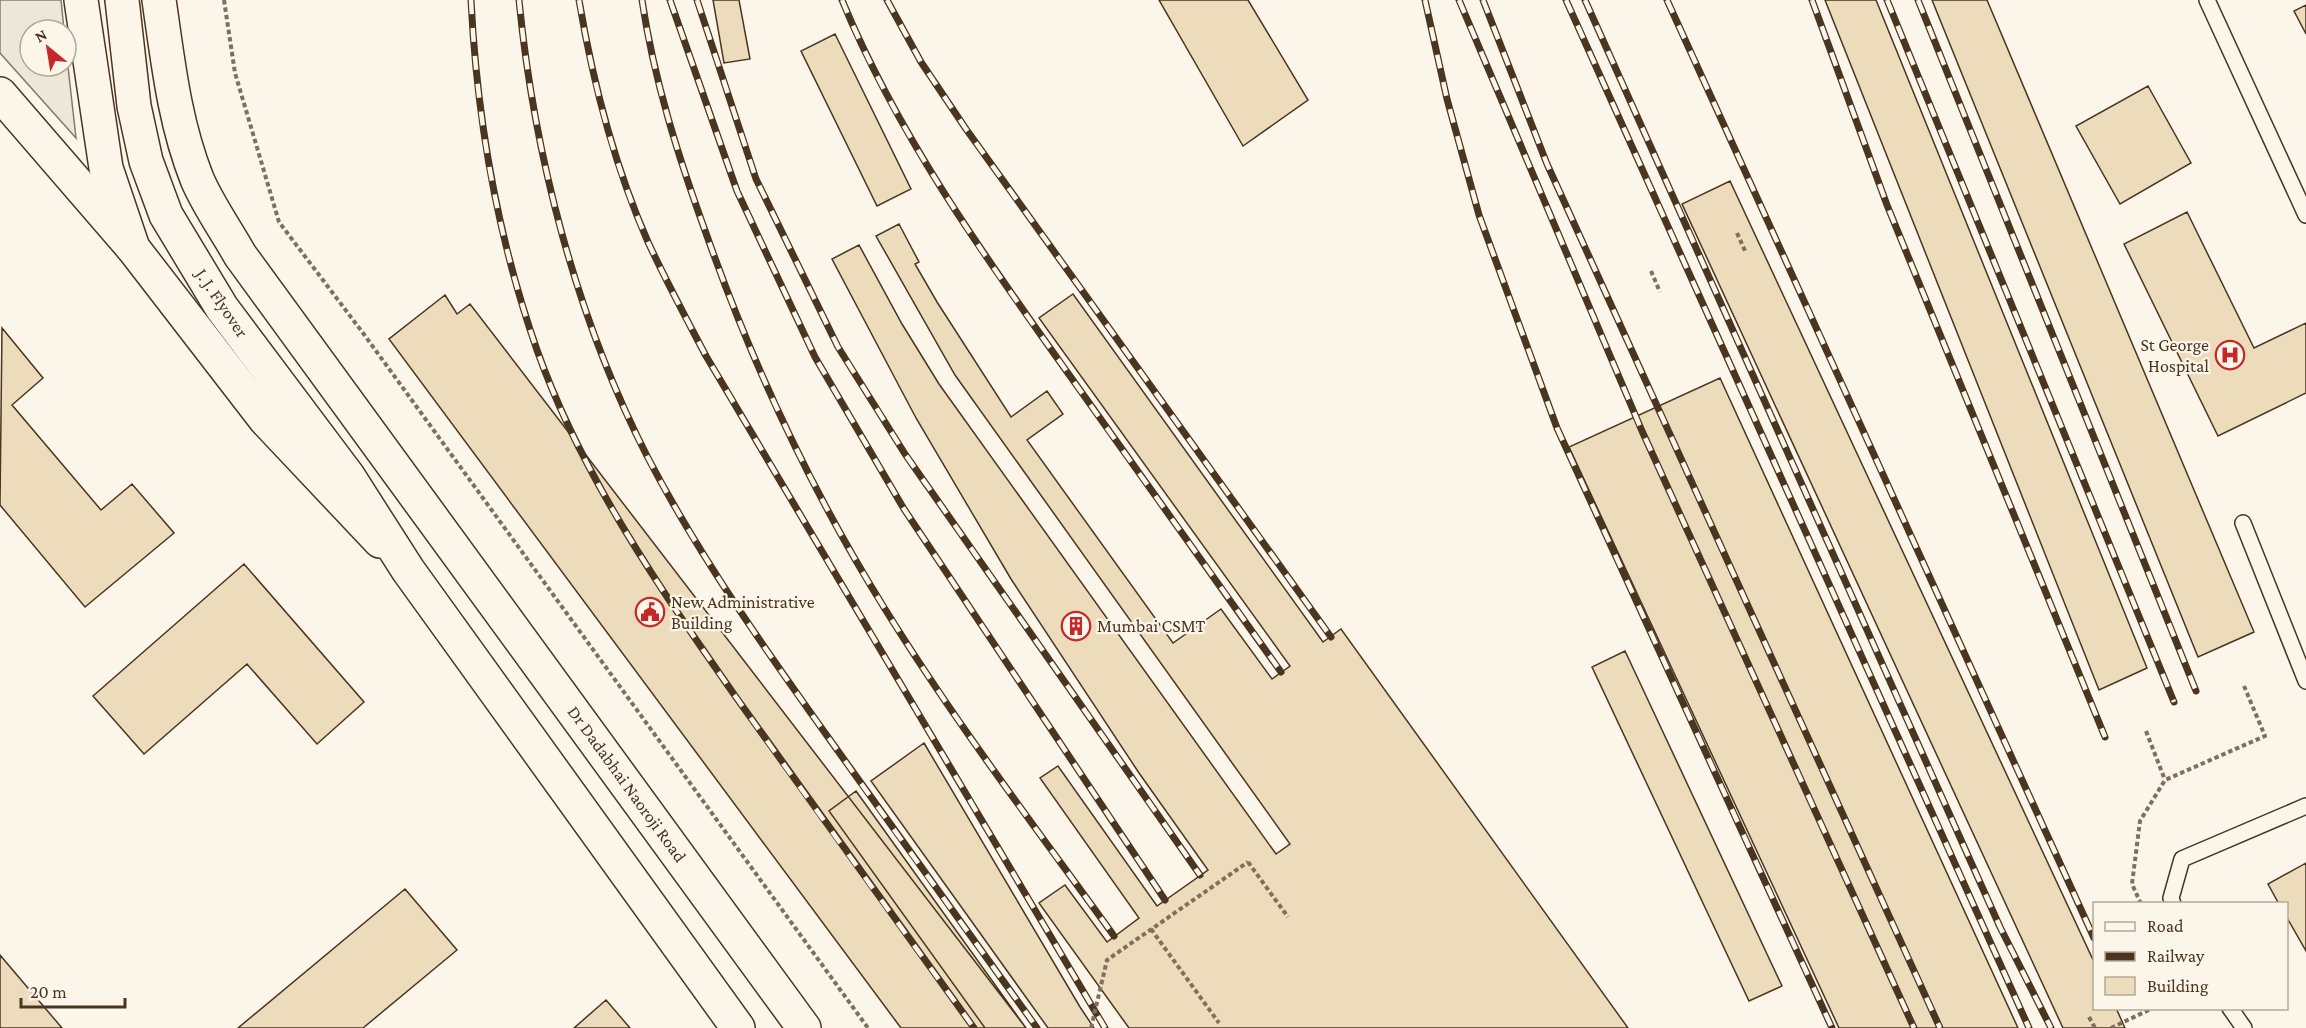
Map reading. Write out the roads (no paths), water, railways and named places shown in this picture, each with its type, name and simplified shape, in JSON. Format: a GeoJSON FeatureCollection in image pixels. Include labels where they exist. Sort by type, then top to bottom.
{"type":"FeatureCollection","features":[{"type":"Feature","properties":{"kind":"main road"},"geometry":{"type":"LineString","coordinates":[[81,0],[106,168],[133,248]]}},
{"type":"Feature","properties":{"kind":"main road","name":"J. J. Flyover"},"geometry":{"type":"LineString","coordinates":[[122,0],[134,106],[146,161],[166,214],[222,308],[348,476],[408,570]]}},
{"type":"Feature","properties":{"kind":"main road","name":"Dr Dadabhai Naoroji Road"},"geometry":{"type":"LineString","coordinates":[[159,0],[173,98],[184,141],[198,181],[240,255],[804,1028]]}},
{"type":"Feature","properties":{"kind":"main road"},"geometry":{"type":"LineString","coordinates":[[0,94],[133,248],[265,419],[408,570],[738,1028]]}},
{"type":"Feature","properties":{"kind":"lane"},"geometry":{"type":"LineString","coordinates":[[2207,0],[2306,215]]}},
{"type":"Feature","properties":{"kind":"lane"},"geometry":{"type":"LineString","coordinates":[[2243,523],[2306,681]]}},
{"type":"Feature","properties":{"kind":"lane"},"geometry":{"type":"LineString","coordinates":[[2173,902],[2171,898],[2182,859],[2306,806]]}},
{"type":"Feature","properties":{"kind":"lane"},"geometry":{"type":"LineString","coordinates":[[2231,1010],[2244,1028]]}},
{"type":"Feature","properties":{"kind":"railway"},"geometry":{"type":"LineString","coordinates":[[471,0],[478,89],[500,221],[537,350],[555,397],[577,443],[600,488],[680,617],[974,1028]]}},
{"type":"Feature","properties":{"kind":"railway"},"geometry":{"type":"LineString","coordinates":[[519,0],[535,117],[562,234],[599,348],[647,456],[690,533],[762,643],[1037,1028]]}},
{"type":"Feature","properties":{"kind":"railway"},"geometry":{"type":"LineString","coordinates":[[579,0],[598,93],[615,153],[636,213],[669,285],[706,356],[1105,1028]]}},
{"type":"Feature","properties":{"kind":"railway"},"geometry":{"type":"LineString","coordinates":[[642,0],[660,90],[697,207],[744,333],[809,474],[858,565],[939,693],[1114,936]]}},
{"type":"Feature","properties":{"kind":"railway"},"geometry":{"type":"LineString","coordinates":[[670,0],[737,191],[815,357],[904,509],[1165,900]]}},
{"type":"Feature","properties":{"kind":"railway"},"geometry":{"type":"LineString","coordinates":[[697,0],[756,179],[838,347],[905,454],[1200,875]]}},
{"type":"Feature","properties":{"kind":"railway"},"geometry":{"type":"LineString","coordinates":[[842,0],[889,99],[975,241],[1281,672]]}},
{"type":"Feature","properties":{"kind":"railway"},"geometry":{"type":"LineString","coordinates":[[887,0],[921,62],[966,129],[1331,637]]}},
{"type":"Feature","properties":{"kind":"railway"},"geometry":{"type":"LineString","coordinates":[[1425,0],[1447,99],[1479,215],[1557,428],[1832,1028]]}},
{"type":"Feature","properties":{"kind":"railway"},"geometry":{"type":"LineString","coordinates":[[1459,0],[1642,431],[1914,1028]]}},
{"type":"Feature","properties":{"kind":"railway"},"geometry":{"type":"LineString","coordinates":[[1483,0],[1547,164],[1940,1028]]}},
{"type":"Feature","properties":{"kind":"railway"},"geometry":{"type":"LineString","coordinates":[[1566,0],[2029,1028]]}},
{"type":"Feature","properties":{"kind":"railway"},"geometry":{"type":"LineString","coordinates":[[1585,0],[2000,927],[2051,1028]]}},
{"type":"Feature","properties":{"kind":"railway"},"geometry":{"type":"LineString","coordinates":[[1667,0],[2093,936]]}},
{"type":"Feature","properties":{"kind":"railway"},"geometry":{"type":"LineString","coordinates":[[1812,0],[1887,205],[2105,737]]}},
{"type":"Feature","properties":{"kind":"railway"},"geometry":{"type":"LineString","coordinates":[[1887,0],[2174,702]]}},
{"type":"Feature","properties":{"kind":"railway"},"geometry":{"type":"LineString","coordinates":[[1918,0],[2196,691]]}},
{"type":"Feature","properties":{"kind":"place","name":"St George Hospital"},"geometry":{"type":"Point","coordinates":[2230,355]}},
{"type":"Feature","properties":{"kind":"place","name":"New Administrative Building"},"geometry":{"type":"Point","coordinates":[650,612]}},
{"type":"Feature","properties":{"kind":"place","name":"Mumbai CSMT"},"geometry":{"type":"Point","coordinates":[1076,626]}}]}
